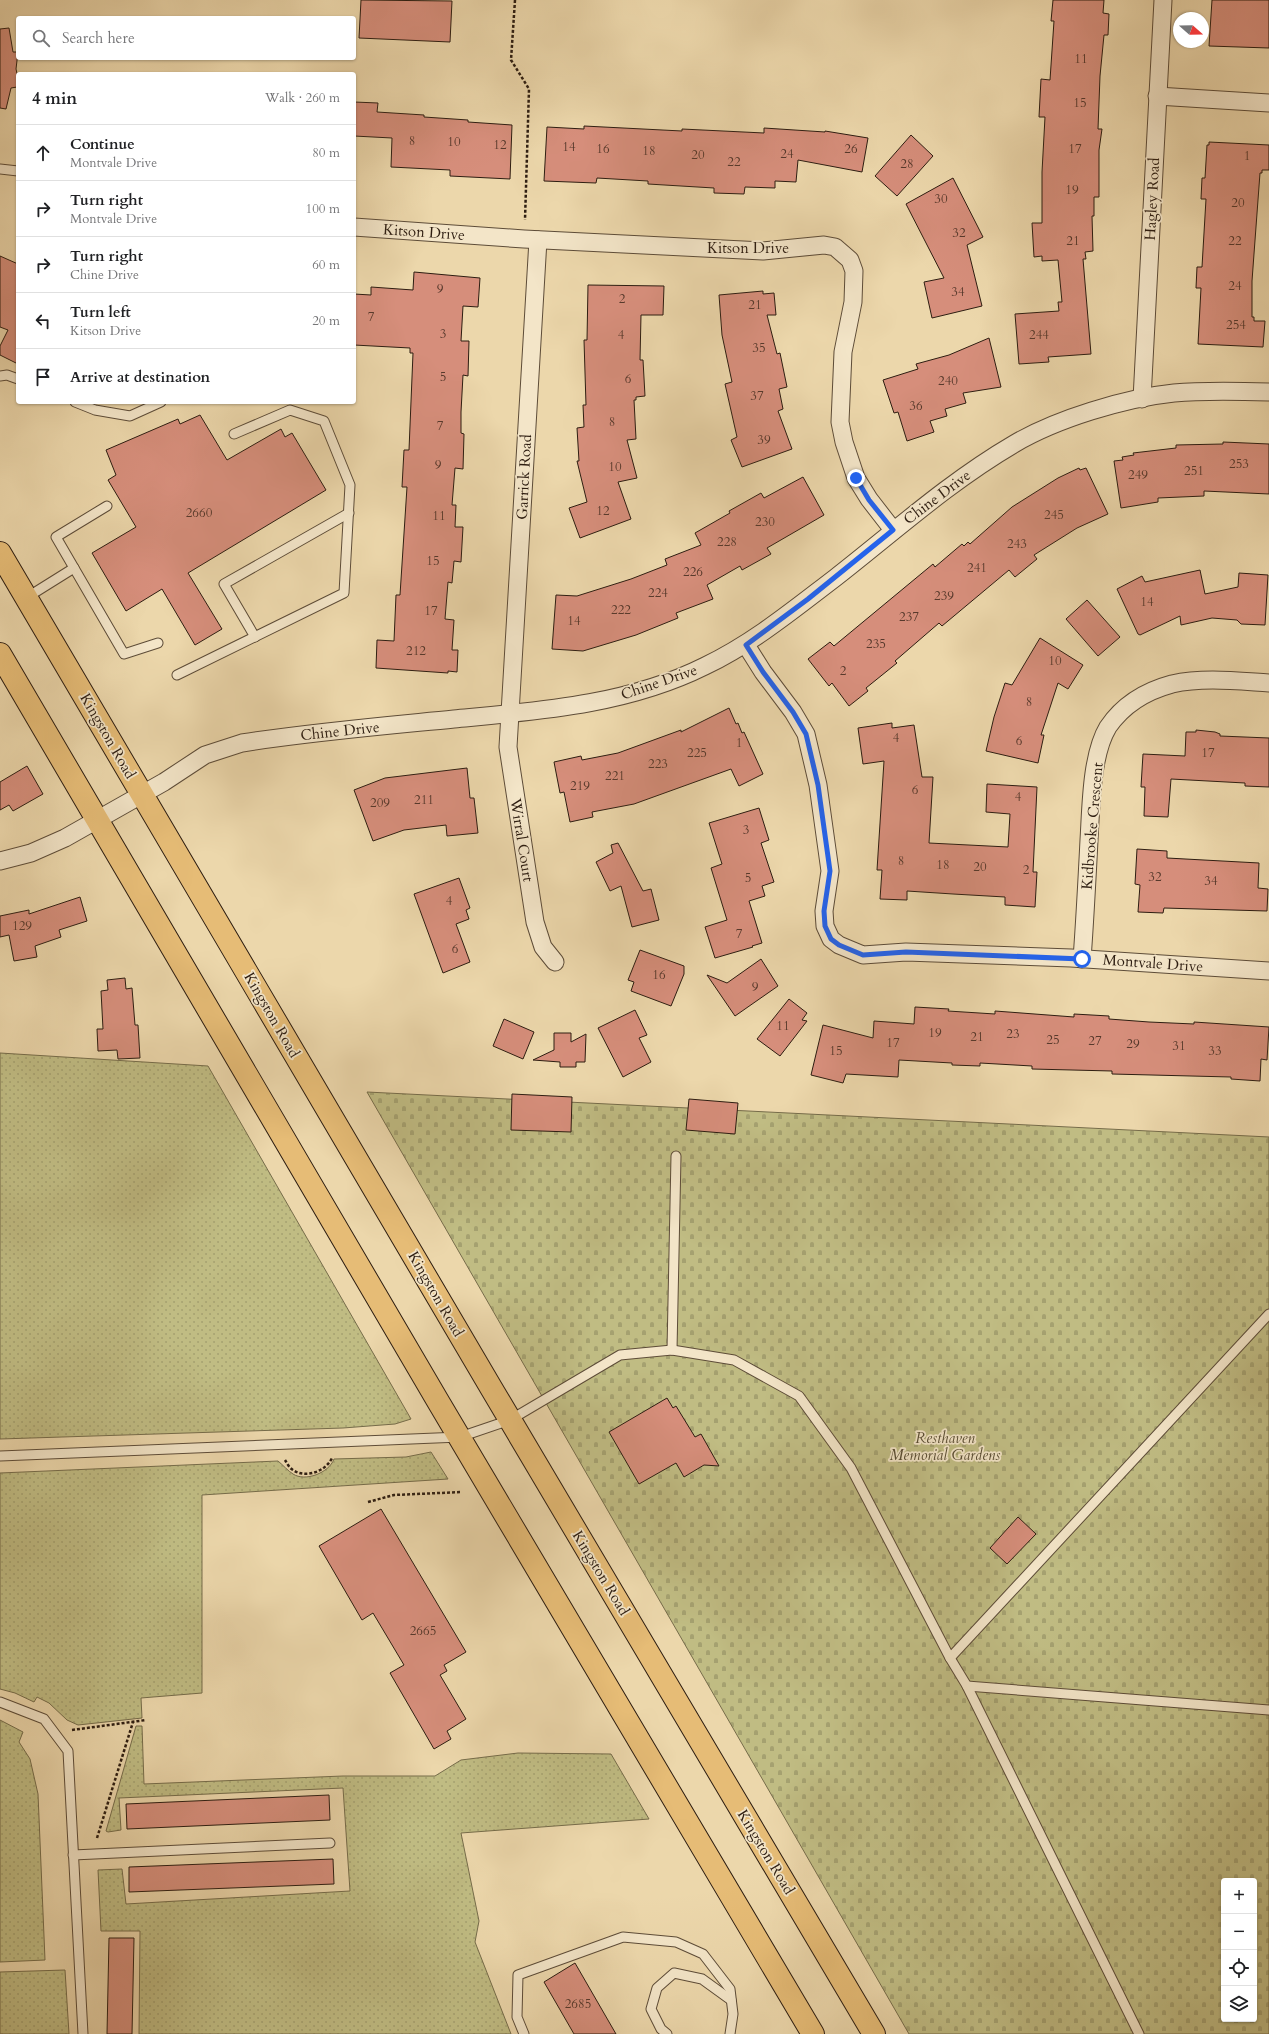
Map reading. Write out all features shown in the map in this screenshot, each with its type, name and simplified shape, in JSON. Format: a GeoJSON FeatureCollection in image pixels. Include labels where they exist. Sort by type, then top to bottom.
{"type":"FeatureCollection","features":[{"type":"Feature","properties":{"kind":"main road","name":"Kingston Road"},"geometry":{"type":"LineString","coordinates":[[0,553],[510,1420],[874,2034]]}},
{"type":"Feature","properties":{"kind":"main road"},"geometry":{"type":"LineString","coordinates":[[0,654],[813,2034]]}},
{"type":"Feature","properties":{"kind":"street","name":"Hagley Road"},"geometry":{"type":"LineString","coordinates":[[1142,399],[1163,0]]}},
{"type":"Feature","properties":{"kind":"street"},"geometry":{"type":"LineString","coordinates":[[1157,96],[1269,103]]}},
{"type":"Feature","properties":{"kind":"street","name":"Kitson Drive"},"geometry":{"type":"LineString","coordinates":[[356,227],[538,240],[763,251],[824,245],[835,247],[850,260],[854,271],[853,302],[843,352],[840,422],[844,442],[856,478],[869,500],[893,530]]}},
{"type":"Feature","properties":{"kind":"street","name":"Garrick Road"},"geometry":{"type":"LineString","coordinates":[[511,714],[538,240]]}},
{"type":"Feature","properties":{"kind":"street","name":"Chine Drive"},"geometry":{"type":"LineString","coordinates":[[0,861],[32,853],[65,838],[142,794],[205,755],[242,743],[577,706],[638,692],[706,666],[746,645],[808,599],[893,530],[960,479],[1017,442],[1068,419],[1096,409],[1172,393],[1269,392]]}},
{"type":"Feature","properties":{"kind":"street","name":"Montvale Drive"},"geometry":{"type":"LineString","coordinates":[[746,645],[763,672],[793,712],[806,734],[818,785],[830,871],[824,911],[825,926],[831,939],[839,945],[863,955],[906,952],[1082,959],[1269,971]]}},
{"type":"Feature","properties":{"kind":"street","name":"Kidbrooke Crescent"},"geometry":{"type":"LineString","coordinates":[[1082,959],[1092,790],[1099,752],[1108,729],[1121,710],[1148,693],[1172,684],[1198,681],[1269,683]]}},
{"type":"Feature","properties":{"kind":"street","name":"Wirral Court"},"geometry":{"type":"LineString","coordinates":[[511,714],[508,746],[535,922],[543,946],[555,962]]}},
{"type":"Feature","properties":{"kind":"lane"},"geometry":{"type":"LineString","coordinates":[[0,169],[16,171]]}},
{"type":"Feature","properties":{"kind":"lane"},"geometry":{"type":"LineString","coordinates":[[0,376],[7,374],[16,378]]}},
{"type":"Feature","properties":{"kind":"lane"},"geometry":{"type":"LineString","coordinates":[[80,404],[95,410],[130,416],[157,404]]}},
{"type":"Feature","properties":{"kind":"lane"},"geometry":{"type":"LineString","coordinates":[[177,675],[344,593],[350,485],[324,421],[290,410],[234,434]]}},
{"type":"Feature","properties":{"kind":"lane"},"geometry":{"type":"LineString","coordinates":[[107,506],[56,537],[124,654],[158,643]]}},
{"type":"Feature","properties":{"kind":"lane"},"geometry":{"type":"LineString","coordinates":[[255,637],[224,584],[348,513]]}},
{"type":"Feature","properties":{"kind":"lane"},"geometry":{"type":"LineString","coordinates":[[26,598],[74,568]]}},
{"type":"Feature","properties":{"kind":"lane"},"geometry":{"type":"LineString","coordinates":[[672,1350],[676,1156]]}},
{"type":"Feature","properties":{"kind":"lane"},"geometry":{"type":"LineString","coordinates":[[950,1658],[1269,1314]]}},
{"type":"Feature","properties":{"kind":"lane"},"geometry":{"type":"LineString","coordinates":[[0,1456],[460,1437],[510,1420],[620,1355],[672,1350],[734,1360],[799,1396],[851,1468],[950,1658],[967,1686],[1139,2034]]}},
{"type":"Feature","properties":{"kind":"lane"},"geometry":{"type":"LineString","coordinates":[[967,1686],[1269,1710]]}},
{"type":"Feature","properties":{"kind":"lane"},"geometry":{"type":"LineString","coordinates":[[0,1702],[44,1720],[68,1751],[82,2034]]}},
{"type":"Feature","properties":{"kind":"lane"},"geometry":{"type":"LineString","coordinates":[[74,1855],[330,1843]]}},
{"type":"Feature","properties":{"kind":"lane"},"geometry":{"type":"LineString","coordinates":[[524,2034],[517,2017],[518,1974],[623,1937],[676,1942],[703,1954],[730,1989],[733,2014],[730,2034]]}},
{"type":"Feature","properties":{"kind":"lane"},"geometry":{"type":"LineString","coordinates":[[667,2034],[661,2029],[651,2009],[657,1988],[674,1974],[702,1979],[731,2000]]}},
{"type":"Feature","properties":{"kind":"path"},"geometry":{"type":"LineString","coordinates":[[515,0],[511,60],[529,89],[525,222]]}},
{"type":"Feature","properties":{"kind":"path"},"geometry":{"type":"LineString","coordinates":[[368,1502],[394,1496],[462,1492]]}},
{"type":"Feature","properties":{"kind":"path"},"geometry":{"type":"LineString","coordinates":[[54,1733],[146,1720]]}},
{"type":"Feature","properties":{"kind":"path"},"geometry":{"type":"LineString","coordinates":[[92,1854],[133,1722]]}},
{"type":"Feature","properties":{"kind":"green space"},"geometry":{"type":"Polygon","coordinates":[[[0,1053],[208,1066],[411,1419],[395,1424],[343,1428],[0,1439],[0,1053]]]}},
{"type":"Feature","properties":{"kind":"green space","name":"Resthaven Memorial Gardens"},"geometry":{"type":"Polygon","coordinates":[[[367,1092],[1269,1137],[1269,2034],[909,2034],[367,1092]]]}},
{"type":"Feature","properties":{"kind":"green space"},"geometry":{"type":"Polygon","coordinates":[[[431,1452],[448,1479],[202,1495],[202,1693],[141,1698],[142,1718],[78,1725],[67,1720],[49,1703],[37,1697],[34,1702],[15,1693],[0,1689],[0,1473],[278,1461],[293,1474],[304,1477],[316,1475],[322,1472],[334,1459],[406,1457],[431,1452]]]}},
{"type":"Feature","properties":{"kind":"green space"},"geometry":{"type":"Polygon","coordinates":[[[0,1720],[23,1732],[19,1742],[30,1759],[38,1794],[45,1960],[0,1962],[0,1720]]]}},
{"type":"Feature","properties":{"kind":"green space"},"geometry":{"type":"Polygon","coordinates":[[[136,1726],[142,1726],[144,1784],[343,1776],[435,1776],[461,1760],[518,1753],[611,1754],[649,1819],[461,1833],[479,1921],[475,1942],[511,2034],[139,2034],[140,1931],[101,1931],[98,1870],[122,1869],[126,1904],[350,1891],[343,1788],[119,1798],[121,1830],[106,1831],[136,1726]]]}},
{"type":"Feature","properties":{"kind":"green space"},"geometry":{"type":"Polygon","coordinates":[[[65,1970],[69,2034],[0,2034],[0,1972],[65,1970]]]}},
{"type":"Feature","properties":{"kind":"building"},"geometry":{"type":"Polygon","coordinates":[[[361,0],[452,1],[450,42],[359,38],[361,0]]]}},
{"type":"Feature","properties":{"kind":"building"},"geometry":{"type":"Polygon","coordinates":[[[1053,0],[1104,0],[1103,13],[1109,14],[1108,35],[1104,35],[1100,76],[1098,129],[1102,129],[1099,150],[1099,197],[1094,197],[1094,216],[1092,216],[1093,251],[1085,252],[1086,259],[1083,259],[1091,354],[1048,357],[1049,362],[1019,364],[1015,314],[1059,311],[1058,302],[1062,302],[1058,260],[1042,261],[1042,256],[1034,257],[1032,223],[1042,223],[1042,172],[1045,117],[1039,117],[1041,79],[1050,80],[1054,21],[1051,21],[1053,0]]]}},
{"type":"Feature","properties":{"kind":"building"},"geometry":{"type":"Polygon","coordinates":[[[1212,0],[1269,0],[1269,48],[1209,46],[1212,0]]]}},
{"type":"Feature","properties":{"kind":"building"},"geometry":{"type":"Polygon","coordinates":[[[9,28],[13,52],[16,52],[17,60],[16,87],[11,88],[6,109],[0,108],[0,29],[9,28]]]}},
{"type":"Feature","properties":{"kind":"building"},"geometry":{"type":"Polygon","coordinates":[[[356,102],[378,103],[377,112],[424,115],[424,117],[468,120],[468,122],[512,125],[510,179],[450,176],[450,170],[391,167],[392,138],[356,136],[356,102]]]}},
{"type":"Feature","properties":{"kind":"building"},"geometry":{"type":"Polygon","coordinates":[[[584,126],[764,133],[764,128],[825,131],[868,138],[862,172],[798,160],[796,182],[775,181],[775,188],[745,187],[744,194],[714,193],[714,188],[648,184],[648,181],[597,178],[596,183],[544,181],[547,127],[584,129],[584,126]]]}},
{"type":"Feature","properties":{"kind":"building"},"geometry":{"type":"Polygon","coordinates":[[[911,135],[933,156],[897,196],[875,176],[911,135]]]}},
{"type":"Feature","properties":{"kind":"building"},"geometry":{"type":"Polygon","coordinates":[[[1209,142],[1269,145],[1269,170],[1262,170],[1262,173],[1260,173],[1252,281],[1252,317],[1254,317],[1254,321],[1265,321],[1263,347],[1198,344],[1201,288],[1196,288],[1197,267],[1202,267],[1206,199],[1201,199],[1202,178],[1205,178],[1207,145],[1209,145],[1209,142]]]}},
{"type":"Feature","properties":{"kind":"building"},"geometry":{"type":"Polygon","coordinates":[[[953,178],[983,237],[967,245],[982,306],[932,318],[924,282],[944,278],[906,204],[953,178]]]}},
{"type":"Feature","properties":{"kind":"building"},"geometry":{"type":"Polygon","coordinates":[[[0,256],[16,263],[16,363],[0,355],[0,346],[8,330],[0,327],[0,256]]]}},
{"type":"Feature","properties":{"kind":"building"},"geometry":{"type":"Polygon","coordinates":[[[414,272],[480,278],[478,307],[463,306],[461,341],[469,341],[468,376],[463,375],[461,412],[461,433],[464,434],[463,469],[455,468],[452,505],[456,505],[455,527],[463,527],[461,562],[454,561],[452,583],[448,582],[445,619],[454,620],[452,650],[458,650],[457,672],[448,671],[448,673],[376,668],[377,640],[394,641],[396,595],[400,595],[407,487],[402,487],[404,450],[409,450],[413,353],[410,353],[410,348],[356,345],[356,294],[371,295],[371,287],[413,290],[414,272]]]}},
{"type":"Feature","properties":{"kind":"building"},"geometry":{"type":"Polygon","coordinates":[[[588,285],[664,286],[663,315],[641,315],[640,360],[643,360],[645,396],[636,397],[636,400],[634,400],[636,439],[627,440],[637,478],[618,482],[631,519],[580,538],[569,508],[587,502],[577,461],[579,461],[577,428],[584,427],[583,405],[586,405],[584,340],[587,340],[588,285]]]}},
{"type":"Feature","properties":{"kind":"building"},"geometry":{"type":"Polygon","coordinates":[[[763,291],[763,294],[774,293],[776,315],[767,315],[777,354],[780,353],[787,387],[779,389],[783,409],[778,411],[792,449],[742,467],[731,440],[737,437],[725,384],[732,382],[722,335],[719,295],[763,291]]]}},
{"type":"Feature","properties":{"kind":"building"},"geometry":{"type":"Polygon","coordinates":[[[989,338],[1001,387],[963,393],[966,403],[945,409],[947,416],[930,421],[934,432],[907,441],[898,412],[894,413],[883,380],[918,369],[916,364],[949,355],[989,338]]]}},
{"type":"Feature","properties":{"kind":"building"},"geometry":{"type":"Polygon","coordinates":[[[200,415],[227,460],[281,429],[285,437],[292,433],[326,490],[188,573],[222,629],[195,645],[162,589],[126,611],[92,553],[136,527],[108,480],[116,475],[106,450],[178,419],[180,424],[200,415]]]}},
{"type":"Feature","properties":{"kind":"building"},"geometry":{"type":"Polygon","coordinates":[[[1223,442],[1269,444],[1269,494],[1204,491],[1204,496],[1158,498],[1158,502],[1121,508],[1114,461],[1123,460],[1122,457],[1134,455],[1133,453],[1176,448],[1176,445],[1223,444],[1223,442]]]}},
{"type":"Feature","properties":{"kind":"building"},"geometry":{"type":"Polygon","coordinates":[[[1079,468],[1080,470],[1086,468],[1108,514],[1077,528],[1034,555],[1037,559],[1015,577],[1009,570],[942,626],[939,623],[895,661],[897,663],[866,688],[868,691],[849,706],[832,683],[829,686],[808,659],[830,642],[834,646],[933,564],[935,567],[962,544],[964,546],[968,542],[970,544],[1012,507],[1058,478],[1079,468]]]}},
{"type":"Feature","properties":{"kind":"building"},"geometry":{"type":"Polygon","coordinates":[[[803,477],[824,515],[767,548],[771,554],[742,570],[740,566],[707,585],[713,599],[676,613],[678,618],[636,635],[583,651],[552,649],[556,595],[577,596],[631,579],[667,565],[665,559],[701,545],[695,533],[730,513],[729,511],[761,493],[764,498],[803,477]]]}},
{"type":"Feature","properties":{"kind":"building"},"geometry":{"type":"Polygon","coordinates":[[[1200,570],[1205,594],[1238,587],[1239,573],[1268,575],[1265,625],[1241,624],[1237,620],[1212,618],[1181,625],[1180,616],[1140,635],[1138,634],[1117,589],[1142,576],[1145,582],[1200,570]]]}},
{"type":"Feature","properties":{"kind":"building"},"geometry":{"type":"Polygon","coordinates":[[[1087,600],[1120,637],[1098,656],[1066,619],[1087,600]]]}},
{"type":"Feature","properties":{"kind":"building"},"geometry":{"type":"Polygon","coordinates":[[[1040,638],[1083,665],[1068,689],[1058,683],[1041,735],[1044,735],[1038,763],[986,751],[994,717],[1005,683],[1012,685],[1040,638]]]}},
{"type":"Feature","properties":{"kind":"building"},"geometry":{"type":"Polygon","coordinates":[[[729,708],[736,724],[738,723],[742,733],[744,732],[763,774],[739,786],[731,769],[634,804],[592,812],[593,817],[570,822],[564,792],[560,793],[554,762],[581,756],[582,760],[618,753],[681,730],[681,732],[729,708]]]}},
{"type":"Feature","properties":{"kind":"building"},"geometry":{"type":"Polygon","coordinates":[[[892,723],[892,728],[914,725],[922,777],[933,777],[929,843],[1008,847],[1010,814],[986,812],[987,784],[1037,787],[1033,872],[1037,872],[1035,907],[1005,905],[1005,897],[907,891],[907,900],[880,899],[882,870],[877,870],[884,761],[863,764],[858,728],[892,723]]]}},
{"type":"Feature","properties":{"kind":"building"},"geometry":{"type":"Polygon","coordinates":[[[1196,730],[1215,732],[1220,734],[1220,736],[1269,738],[1269,787],[1245,786],[1245,783],[1171,779],[1168,817],[1144,816],[1145,787],[1141,787],[1143,754],[1185,756],[1186,732],[1196,732],[1196,730]]]}},
{"type":"Feature","properties":{"kind":"building"},"geometry":{"type":"Polygon","coordinates":[[[27,766],[43,794],[13,811],[9,805],[0,810],[0,782],[27,766]]]}},
{"type":"Feature","properties":{"kind":"building"},"geometry":{"type":"Polygon","coordinates":[[[467,768],[470,798],[474,798],[478,833],[447,836],[446,825],[404,830],[373,841],[354,790],[385,778],[467,768]]]}},
{"type":"Feature","properties":{"kind":"building"},"geometry":{"type":"Polygon","coordinates":[[[759,808],[769,840],[761,843],[774,882],[762,886],[765,896],[749,901],[762,943],[715,958],[705,927],[727,920],[711,868],[722,864],[709,823],[759,808]]]}},
{"type":"Feature","properties":{"kind":"building"},"geometry":{"type":"Polygon","coordinates":[[[618,843],[643,891],[651,889],[659,920],[632,927],[621,886],[610,891],[596,862],[613,853],[611,845],[618,843]]]}},
{"type":"Feature","properties":{"kind":"building"},"geometry":{"type":"Polygon","coordinates":[[[1137,849],[1167,851],[1167,858],[1259,863],[1258,888],[1268,889],[1267,911],[1164,908],[1163,913],[1138,912],[1140,885],[1135,884],[1137,849]]]}},
{"type":"Feature","properties":{"kind":"building"},"geometry":{"type":"Polygon","coordinates":[[[459,878],[470,908],[466,910],[469,919],[456,924],[470,962],[443,973],[414,894],[459,878]]]}},
{"type":"Feature","properties":{"kind":"building"},"geometry":{"type":"Polygon","coordinates":[[[80,897],[87,921],[59,930],[61,937],[35,946],[37,957],[14,961],[9,935],[0,937],[0,916],[29,910],[29,914],[80,897]]]}},
{"type":"Feature","properties":{"kind":"building"},"geometry":{"type":"Polygon","coordinates":[[[640,950],[684,966],[684,974],[671,1006],[631,991],[634,982],[628,980],[640,950]]]}},
{"type":"Feature","properties":{"kind":"building"},"geometry":{"type":"Polygon","coordinates":[[[761,959],[778,986],[735,1016],[707,975],[727,983],[761,959]]]}},
{"type":"Feature","properties":{"kind":"building"},"geometry":{"type":"Polygon","coordinates":[[[125,978],[126,989],[132,988],[135,1025],[138,1025],[140,1058],[118,1059],[117,1050],[98,1051],[97,1029],[103,1029],[101,991],[108,990],[107,980],[125,978]]]}},
{"type":"Feature","properties":{"kind":"building"},"geometry":{"type":"Polygon","coordinates":[[[789,999],[807,1013],[802,1020],[807,1021],[780,1056],[757,1039],[789,999]]]}},
{"type":"Feature","properties":{"kind":"building"},"geometry":{"type":"Polygon","coordinates":[[[915,1007],[995,1014],[995,1011],[1074,1017],[1074,1014],[1109,1016],[1109,1019],[1149,1022],[1194,1024],[1194,1022],[1269,1027],[1267,1060],[1261,1059],[1260,1081],[1231,1079],[1231,1077],[1112,1074],[1112,1071],[1032,1069],[1032,1066],[980,1063],[980,1066],[952,1065],[952,1063],[899,1060],[898,1077],[846,1074],[843,1083],[811,1075],[823,1025],[873,1038],[874,1021],[914,1024],[915,1007]]]}},
{"type":"Feature","properties":{"kind":"building"},"geometry":{"type":"Polygon","coordinates":[[[635,1010],[647,1035],[639,1038],[651,1062],[623,1077],[598,1028],[635,1010]]]}},
{"type":"Feature","properties":{"kind":"building"},"geometry":{"type":"Polygon","coordinates":[[[504,1019],[534,1032],[523,1059],[493,1046],[504,1019]]]}},
{"type":"Feature","properties":{"kind":"building"},"geometry":{"type":"Polygon","coordinates":[[[554,1033],[571,1033],[571,1042],[586,1034],[585,1062],[576,1062],[576,1067],[560,1067],[560,1062],[533,1060],[554,1050],[554,1033]]]}},
{"type":"Feature","properties":{"kind":"building"},"geometry":{"type":"Polygon","coordinates":[[[512,1094],[572,1097],[571,1132],[511,1130],[512,1094]]]}},
{"type":"Feature","properties":{"kind":"building"},"geometry":{"type":"Polygon","coordinates":[[[689,1099],[738,1103],[735,1134],[686,1130],[689,1099]]]}},
{"type":"Feature","properties":{"kind":"building"},"geometry":{"type":"Polygon","coordinates":[[[667,1398],[673,1408],[676,1406],[695,1437],[701,1434],[719,1466],[704,1465],[684,1477],[676,1463],[639,1484],[609,1432],[667,1398]]]}},
{"type":"Feature","properties":{"kind":"building"},"geometry":{"type":"Polygon","coordinates":[[[381,1509],[466,1652],[444,1665],[447,1671],[440,1675],[466,1719],[447,1731],[451,1739],[434,1749],[390,1673],[404,1665],[373,1613],[362,1620],[319,1546],[381,1509]]]}},
{"type":"Feature","properties":{"kind":"building"},"geometry":{"type":"Polygon","coordinates":[[[1018,1517],[1036,1534],[1007,1564],[990,1548],[1018,1517]]]}},
{"type":"Feature","properties":{"kind":"building"},"geometry":{"type":"Polygon","coordinates":[[[329,1795],[330,1820],[127,1829],[126,1804],[329,1795]]]}},
{"type":"Feature","properties":{"kind":"building"},"geometry":{"type":"Polygon","coordinates":[[[333,1859],[334,1884],[129,1892],[129,1867],[333,1859]]]}},
{"type":"Feature","properties":{"kind":"building"},"geometry":{"type":"Polygon","coordinates":[[[109,1938],[134,1938],[132,2034],[107,2034],[109,1938]]]}},
{"type":"Feature","properties":{"kind":"building"},"geometry":{"type":"Polygon","coordinates":[[[575,1963],[616,2034],[574,2034],[544,1982],[575,1963]]]}},
{"type":"Feature","properties":{"kind":"route"},"geometry":{"type":"LineString","coordinates":[[856,478],[869,500],[893,530],[858,560],[746,645],[763,672],[793,712],[806,734],[818,785],[830,871],[824,911],[825,926],[831,939],[839,945],[863,955],[881,955],[906,952],[1082,959]]}}]}
